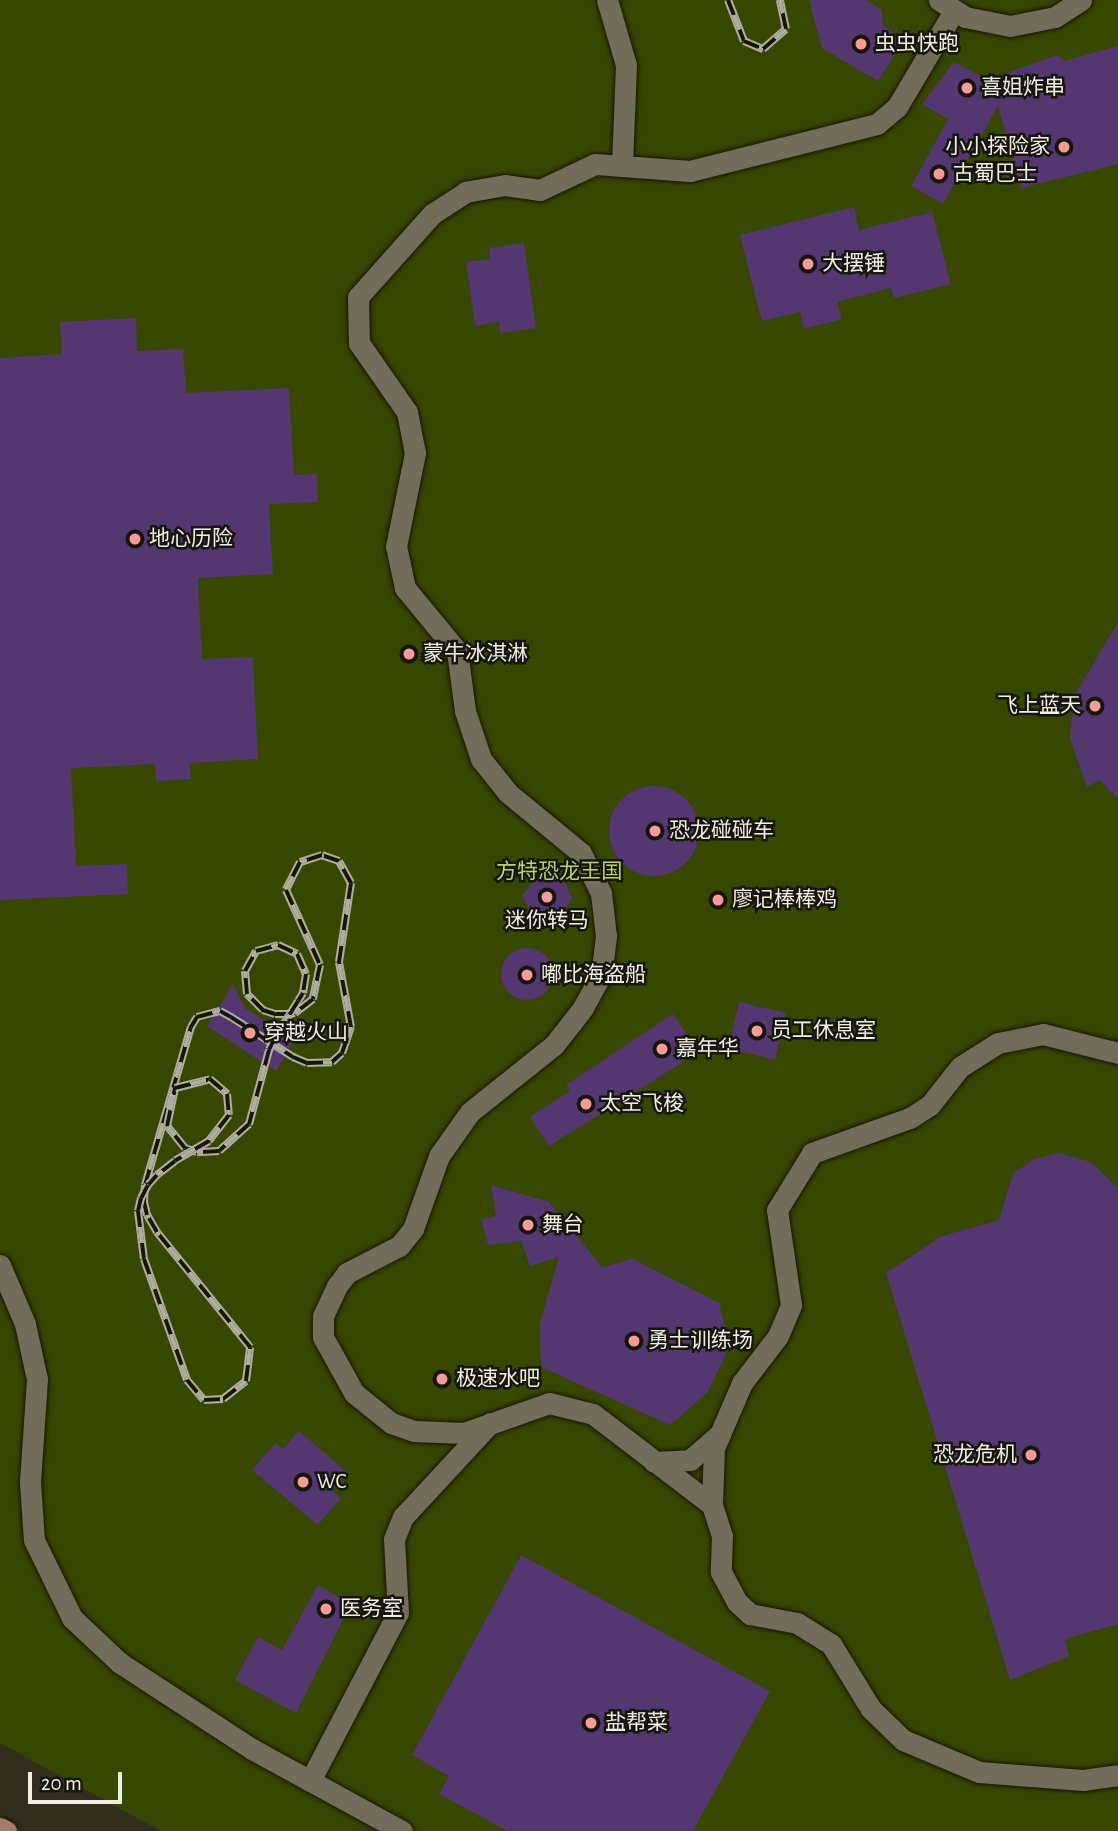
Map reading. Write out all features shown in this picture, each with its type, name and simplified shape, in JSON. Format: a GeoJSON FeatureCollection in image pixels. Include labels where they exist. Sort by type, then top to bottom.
{"type":"FeatureCollection","features":[{"type":"Feature","properties":{"kind":"main road"},"geometry":{"type":"LineString","coordinates":[[0,1828],[6,1831]]}},
{"type":"Feature","properties":{"kind":"lane"},"geometry":{"type":"LineString","coordinates":[[607,0],[626,65],[622,166]]}},
{"type":"Feature","properties":{"kind":"lane"},"geometry":{"type":"LineString","coordinates":[[712,1505],[700,1491],[644,1459],[593,1414],[571,1406],[529,1406],[490,1423],[439,1435],[391,1423],[339,1372],[327,1353],[323,1317],[347,1273],[399,1246],[413,1229],[439,1156],[470,1112],[554,1045],[583,1008],[601,975],[606,915],[581,853],[508,793],[481,759],[465,711],[457,651],[405,587],[396,546],[415,468],[411,430],[407,412],[359,343],[355,310],[368,283],[447,202],[485,187],[540,190],[595,164],[690,171],[877,124],[897,107],[947,5],[1010,26],[1055,17],[1081,0]]}},
{"type":"Feature","properties":{"kind":"lane"},"geometry":{"type":"LineString","coordinates":[[1118,1053],[1043,1034],[998,1043],[960,1067],[930,1105],[909,1118],[812,1153],[777,1210],[791,1305],[786,1322],[742,1383],[714,1448],[712,1505],[722,1536],[720,1572],[737,1602],[750,1614],[797,1623],[831,1644],[871,1709],[904,1740],[979,1772],[1083,1780],[1118,1775]]}},
{"type":"Feature","properties":{"kind":"lane"},"geometry":{"type":"LineString","coordinates":[[0,1265],[33,1352],[38,1406],[30,1510],[55,1593],[93,1642],[120,1662],[310,1781],[402,1831]]}},
{"type":"Feature","properties":{"kind":"lane"},"geometry":{"type":"LineString","coordinates":[[310,1781],[398,1613],[394,1539],[403,1517],[490,1423]]}},
{"type":"Feature","properties":{"kind":"lane"},"geometry":{"type":"LineString","coordinates":[[644,1459],[690,1460],[721,1432]]}},
{"type":"Feature","properties":{"kind":"green space","name":"方特恐龙王国"},"geometry":{"type":"Polygon","coordinates":[[[0,0],[1118,0],[1118,1831],[161,1831],[0,1743],[0,0]]]}},
{"type":"Feature","properties":{"kind":"building","name":"虫虫快跑"},"geometry":{"type":"Polygon","coordinates":[[[809,0],[866,0],[881,9],[884,26],[904,40],[878,81],[822,48],[809,0]]]}},
{"type":"Feature","properties":{"kind":"building"},"geometry":{"type":"Polygon","coordinates":[[[1118,46],[1118,164],[1021,188],[998,106],[943,204],[911,186],[948,119],[922,104],[954,62],[988,80],[1057,55],[1065,61],[1118,46]]]}},
{"type":"Feature","properties":{"kind":"building","name":"大摆锤"},"geometry":{"type":"Polygon","coordinates":[[[854,207],[859,230],[932,212],[951,284],[894,298],[891,288],[837,302],[842,319],[804,329],[800,312],[762,321],[740,235],[854,207]]]}},
{"type":"Feature","properties":{"kind":"building"},"geometry":{"type":"Polygon","coordinates":[[[524,243],[536,328],[500,333],[499,322],[475,326],[466,262],[490,259],[489,248],[524,243]]]}},
{"type":"Feature","properties":{"kind":"building","name":"地心历险"},"geometry":{"type":"Polygon","coordinates":[[[136,318],[137,351],[183,349],[186,393],[289,388],[294,475],[317,474],[318,502],[269,504],[273,574],[198,578],[202,659],[253,657],[258,759],[190,763],[191,779],[156,781],[155,764],[71,768],[76,866],[127,864],[128,894],[0,900],[0,358],[62,354],[60,322],[136,318]]]}},
{"type":"Feature","properties":{"kind":"building","name":"飞上蓝天"},"geometry":{"type":"Polygon","coordinates":[[[1118,622],[1118,799],[1100,780],[1087,787],[1070,738],[1074,696],[1118,622]]]}},
{"type":"Feature","properties":{"kind":"building","name":"恐龙碰碰车"},"geometry":{"type":"Polygon","coordinates":[[[654,786],[671,789],[686,799],[696,814],[699,831],[696,848],[686,863],[671,873],[654,876],[637,873],[622,863],[612,848],[609,831],[612,814],[622,799],[637,789],[654,786]]]}},
{"type":"Feature","properties":{"kind":"building","name":"迷你转马"},"geometry":{"type":"Polygon","coordinates":[[[543,872],[563,878],[572,898],[561,917],[538,927],[522,895],[543,872]]]}},
{"type":"Feature","properties":{"kind":"building","name":"嘟比海盗船"},"geometry":{"type":"Polygon","coordinates":[[[527,948],[537,950],[545,956],[551,964],[551,984],[545,992],[537,998],[527,1000],[517,998],[509,992],[503,984],[501,974],[503,964],[509,956],[517,950],[527,948]]]}},
{"type":"Feature","properties":{"kind":"building","name":"穿越火山"},"geometry":{"type":"Polygon","coordinates":[[[233,984],[245,1008],[294,1040],[276,1071],[207,1026],[233,984]]]}},
{"type":"Feature","properties":{"kind":"building","name":"员工休息室"},"geometry":{"type":"Polygon","coordinates":[[[739,1002],[786,1013],[775,1060],[728,1049],[739,1002]]]}},
{"type":"Feature","properties":{"kind":"building","name":"太空飞梭"},"geometry":{"type":"Polygon","coordinates":[[[673,1014],[699,1052],[549,1146],[530,1117],[570,1091],[566,1085],[673,1014]]]}},
{"type":"Feature","properties":{"kind":"building","name":"恐龙危机"},"geometry":{"type":"Polygon","coordinates":[[[1059,1153],[1091,1162],[1118,1188],[1118,1624],[1065,1639],[1069,1656],[1010,1680],[886,1273],[942,1236],[999,1220],[1013,1174],[1034,1159],[1059,1153]]]}},
{"type":"Feature","properties":{"kind":"building","name":"勇士训练场"},"geometry":{"type":"Polygon","coordinates":[[[491,1185],[549,1202],[602,1267],[633,1259],[719,1303],[730,1345],[708,1392],[670,1425],[541,1367],[540,1323],[559,1257],[530,1266],[521,1241],[488,1245],[481,1219],[496,1216],[491,1185]]]}},
{"type":"Feature","properties":{"kind":"building","name":"WC"},"geometry":{"type":"Polygon","coordinates":[[[299,1431],[348,1473],[332,1491],[341,1498],[318,1525],[252,1470],[276,1443],[283,1449],[299,1431]]]}},
{"type":"Feature","properties":{"kind":"building","name":"盐帮菜"},"geometry":{"type":"Polygon","coordinates":[[[521,1555],[770,1691],[693,1831],[508,1831],[439,1794],[449,1776],[412,1755],[521,1555]]]}},
{"type":"Feature","properties":{"kind":"building"},"geometry":{"type":"Polygon","coordinates":[[[318,1585],[351,1604],[296,1713],[235,1680],[258,1637],[282,1650],[318,1585]]]}},
{"type":"Feature","properties":{"kind":"railway"},"geometry":{"type":"LineString","coordinates":[[728,0],[744,41],[763,49],[786,29],[780,0]]}},
{"type":"Feature","properties":{"kind":"railway"},"geometry":{"type":"LineString","coordinates":[[223,1399],[204,1400],[187,1380],[144,1259],[138,1211],[141,1198],[148,1185],[157,1175],[175,1161],[209,1141],[229,1115],[227,1094],[210,1079],[175,1088],[167,1126],[185,1148],[197,1152],[219,1151],[249,1124],[269,1050],[275,1038],[298,1001],[303,993],[306,974],[297,954],[278,945],[256,951],[245,971],[247,994],[263,1010],[275,1014],[286,1014],[295,1013],[313,999],[320,965],[286,890],[300,862],[322,855],[339,861],[351,883],[339,962],[351,1027],[342,1053],[332,1062],[307,1063],[293,1057],[231,1017],[220,1011],[197,1017],[191,1027],[145,1185],[144,1202],[147,1215],[157,1232],[250,1347],[246,1381],[223,1399]]}},
{"type":"Feature","properties":{"kind":"place","name":"虫虫快跑"},"geometry":{"type":"Point","coordinates":[861,44]}},
{"type":"Feature","properties":{"kind":"place","name":"喜姐炸串"},"geometry":{"type":"Point","coordinates":[967,88]}},
{"type":"Feature","properties":{"kind":"place","name":"小小探险家"},"geometry":{"type":"Point","coordinates":[1064,147]}},
{"type":"Feature","properties":{"kind":"place","name":"古蜀巴士"},"geometry":{"type":"Point","coordinates":[939,174]}},
{"type":"Feature","properties":{"kind":"place","name":"大摆锤"},"geometry":{"type":"Point","coordinates":[808,264]}},
{"type":"Feature","properties":{"kind":"place","name":"地心历险"},"geometry":{"type":"Point","coordinates":[135,539]}},
{"type":"Feature","properties":{"kind":"place","name":"蒙牛冰淇淋"},"geometry":{"type":"Point","coordinates":[409,654]}},
{"type":"Feature","properties":{"kind":"place","name":"飞上蓝天"},"geometry":{"type":"Point","coordinates":[1095,706]}},
{"type":"Feature","properties":{"kind":"place","name":"恐龙碰碰车"},"geometry":{"type":"Point","coordinates":[655,831]}},
{"type":"Feature","properties":{"kind":"place","name":"迷你转马"},"geometry":{"type":"Point","coordinates":[547,897]}},
{"type":"Feature","properties":{"kind":"place","name":"廖记棒棒鸡"},"geometry":{"type":"Point","coordinates":[718,900]}},
{"type":"Feature","properties":{"kind":"place","name":"嘟比海盗船"},"geometry":{"type":"Point","coordinates":[527,975]}},
{"type":"Feature","properties":{"kind":"place","name":"员工休息室"},"geometry":{"type":"Point","coordinates":[757,1031]}},
{"type":"Feature","properties":{"kind":"place","name":"穿越火山"},"geometry":{"type":"Point","coordinates":[250,1033]}},
{"type":"Feature","properties":{"kind":"place","name":"嘉年华"},"geometry":{"type":"Point","coordinates":[662,1049]}},
{"type":"Feature","properties":{"kind":"place","name":"太空飞梭"},"geometry":{"type":"Point","coordinates":[586,1104]}},
{"type":"Feature","properties":{"kind":"place","name":"舞台"},"geometry":{"type":"Point","coordinates":[528,1225]}},
{"type":"Feature","properties":{"kind":"place","name":"勇士训练场"},"geometry":{"type":"Point","coordinates":[634,1341]}},
{"type":"Feature","properties":{"kind":"place","name":"极速水吧"},"geometry":{"type":"Point","coordinates":[442,1379]}},
{"type":"Feature","properties":{"kind":"place","name":"恐龙危机"},"geometry":{"type":"Point","coordinates":[1031,1455]}},
{"type":"Feature","properties":{"kind":"place","name":"WC"},"geometry":{"type":"Point","coordinates":[303,1482]}},
{"type":"Feature","properties":{"kind":"place","name":"医务室"},"geometry":{"type":"Point","coordinates":[326,1609]}},
{"type":"Feature","properties":{"kind":"place","name":"盐帮菜"},"geometry":{"type":"Point","coordinates":[591,1723]}}]}
